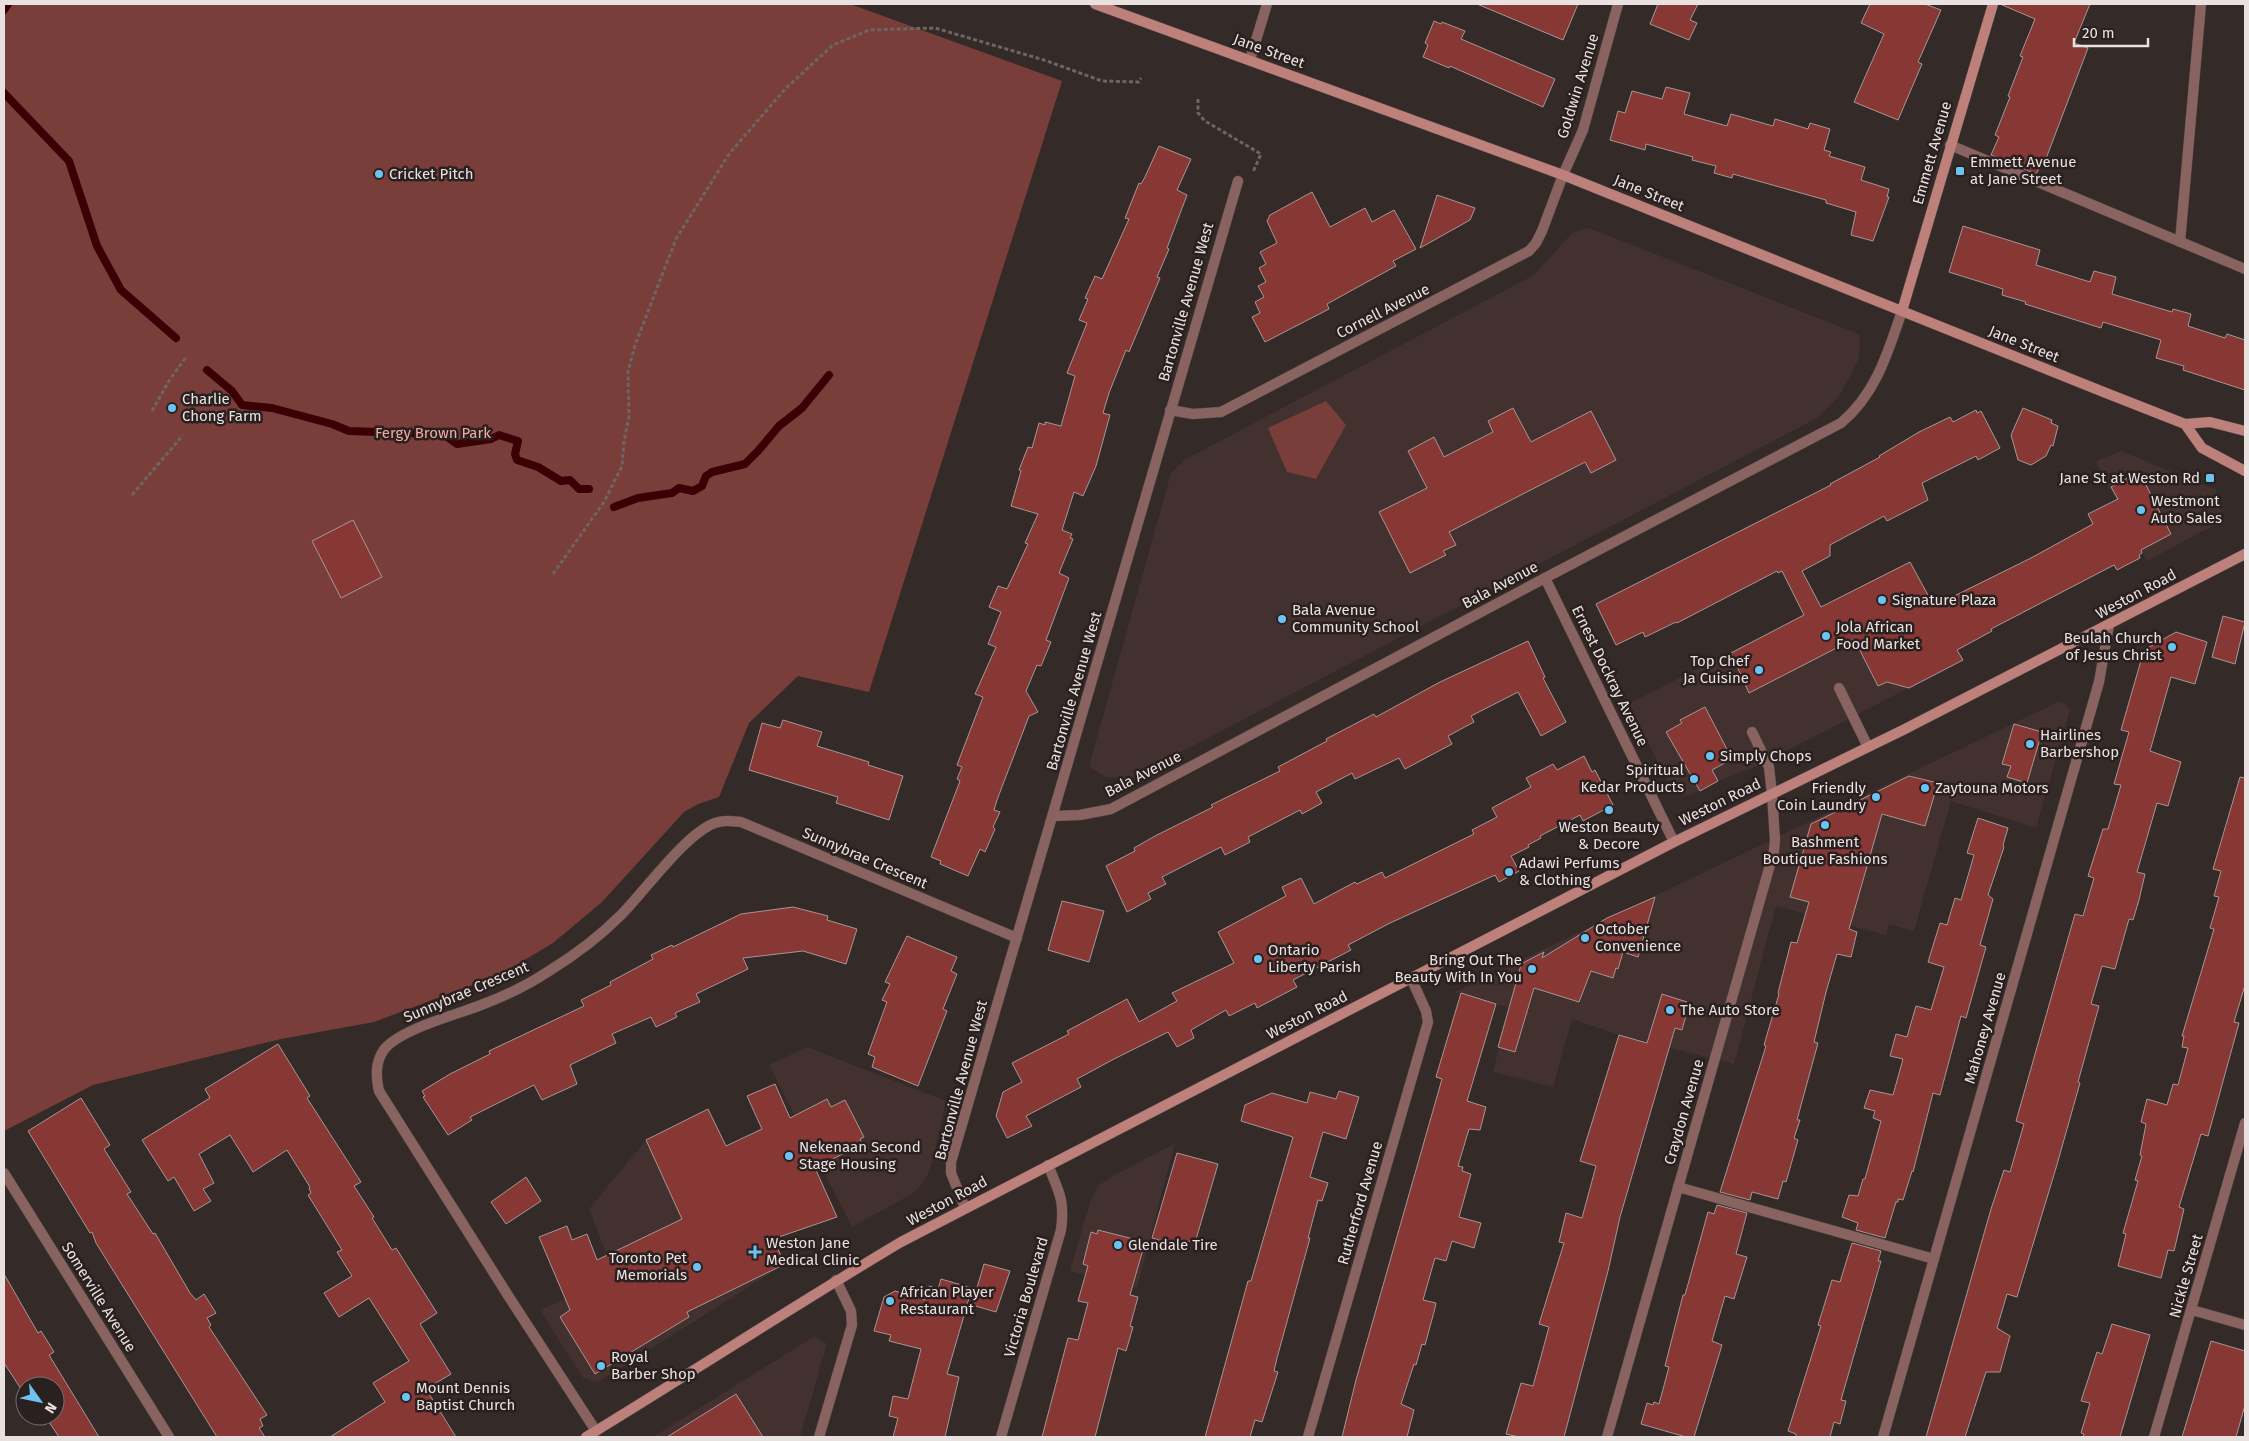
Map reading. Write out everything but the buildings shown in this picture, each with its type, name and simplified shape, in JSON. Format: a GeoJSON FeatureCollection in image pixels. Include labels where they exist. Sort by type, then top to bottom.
{"type":"FeatureCollection","features":[{"type":"Feature","properties":{"kind":"main road","name":"Jane Street"},"geometry":{"type":"LineString","coordinates":[[1095,4],[1563,175],[1902,310],[2106,394],[2186,424],[2210,422],[2245,432]]}},
{"type":"Feature","properties":{"kind":"main road","name":"Emmett Avenue"},"geometry":{"type":"LineString","coordinates":[[1902,310],[1993,4]]}},
{"type":"Feature","properties":{"kind":"main road"},"geometry":{"type":"LineString","coordinates":[[2186,424],[2202,448],[2245,471]]}},
{"type":"Feature","properties":{"kind":"main road","name":"Weston Road"},"geometry":{"type":"LineString","coordinates":[[586,1437],[836,1280],[901,1242],[1674,842],[1868,747],[2245,554]]}},
{"type":"Feature","properties":{"kind":"street"},"geometry":{"type":"LineString","coordinates":[[1250,60],[1267,4]]}},
{"type":"Feature","properties":{"kind":"street","name":"Goldwin Avenue"},"geometry":{"type":"LineString","coordinates":[[1563,175],[1583,130],[1618,4]]}},
{"type":"Feature","properties":{"kind":"street"},"geometry":{"type":"LineString","coordinates":[[2180,242],[2201,4]]}},
{"type":"Feature","properties":{"kind":"street"},"geometry":{"type":"LineString","coordinates":[[1950,145],[2245,269]]}},
{"type":"Feature","properties":{"kind":"street","name":"Cornell Avenue"},"geometry":{"type":"LineString","coordinates":[[1170,410],[1193,414],[1221,412],[1522,255],[1536,243],[1547,220],[1563,175]]}},
{"type":"Feature","properties":{"kind":"street","name":"Bartonville Avenue West"},"geometry":{"type":"LineString","coordinates":[[965,1208],[951,1173],[951,1162],[1054,816],[1170,410],[1238,181]]}},
{"type":"Feature","properties":{"kind":"street","name":"Bala Avenue"},"geometry":{"type":"LineString","coordinates":[[1054,816],[1080,815],[1111,809],[1841,423],[1855,412],[1879,374],[1902,310]]}},
{"type":"Feature","properties":{"kind":"street","name":"Ernest Dockray Avenue"},"geometry":{"type":"LineString","coordinates":[[1545,578],[1674,842]]}},
{"type":"Feature","properties":{"kind":"street","name":"Mahoney Avenue"},"geometry":{"type":"LineString","coordinates":[[1883,1437],[2099,682],[2109,625]]}},
{"type":"Feature","properties":{"kind":"street"},"geometry":{"type":"LineString","coordinates":[[1839,688],[1868,747]]}},
{"type":"Feature","properties":{"kind":"street","name":"Craydon Avenue"},"geometry":{"type":"LineString","coordinates":[[1607,1437],[1774,851],[1776,840],[1769,767],[1752,732]]}},
{"type":"Feature","properties":{"kind":"street","name":"Sunnybrae Crescent"},"geometry":{"type":"LineString","coordinates":[[596,1431],[498,1281],[380,1091],[376,1078],[378,1064],[384,1050],[398,1036],[509,993],[536,980],[559,965],[585,946],[621,915],[687,841],[713,823],[725,820],[740,822],[1017,938]]}},
{"type":"Feature","properties":{"kind":"street","name":"Rutherford Avenue"},"geometry":{"type":"LineString","coordinates":[[1308,1437],[1428,1022],[1426,1011],[1411,978]]}},
{"type":"Feature","properties":{"kind":"street","name":"Nickle Street"},"geometry":{"type":"LineString","coordinates":[[2154,1437],[2245,1123]]}},
{"type":"Feature","properties":{"kind":"street","name":"Victoria Boulevard"},"geometry":{"type":"LineString","coordinates":[[1001,1437],[1061,1230],[1064,1210],[1062,1197],[1048,1166]]}},
{"type":"Feature","properties":{"kind":"street","name":"Somerville Avenue"},"geometry":{"type":"LineString","coordinates":[[4,1173],[169,1437]]}},
{"type":"Feature","properties":{"kind":"street"},"geometry":{"type":"LineString","coordinates":[[1678,1187],[1934,1259]]}},
{"type":"Feature","properties":{"kind":"street"},"geometry":{"type":"LineString","coordinates":[[819,1437],[852,1325],[850,1311],[836,1280]]}},
{"type":"Feature","properties":{"kind":"street"},"geometry":{"type":"LineString","coordinates":[[2192,1310],[2245,1325]]}},
{"type":"Feature","properties":{"kind":"path"},"geometry":{"type":"LineString","coordinates":[[553,574],[599,509],[622,466],[624,441],[629,417],[628,372],[635,346],[676,238],[728,154],[786,88],[833,45],[870,30],[935,28],[1044,60],[1102,81],[1139,82],[1141,78]]}},
{"type":"Feature","properties":{"kind":"path"},"geometry":{"type":"LineString","coordinates":[[1198,99],[1198,113],[1204,121],[1261,154],[1256,168],[1250,176],[1240,173],[1238,181]]}},
{"type":"Feature","properties":{"kind":"path"},"geometry":{"type":"LineString","coordinates":[[152,411],[170,379],[187,356]]}},
{"type":"Feature","properties":{"kind":"path"},"geometry":{"type":"LineString","coordinates":[[132,495],[183,435]]}},
{"type":"Feature","properties":{"kind":"shaded area","name":"Bala Avenue Community School"},"geometry":{"type":"Polygon","coordinates":[[[1589,228],[1859,334],[1859,359],[1840,395],[1817,418],[1132,778],[1105,777],[1089,766],[1171,473],[1184,460],[1534,275],[1573,232],[1589,228]]]}},
{"type":"Feature","properties":{"kind":"shaded area"},"geometry":{"type":"Polygon","coordinates":[[[2121,451],[2216,490],[2221,514],[2218,523],[2147,561],[2096,461],[2121,451]]]}},
{"type":"Feature","properties":{"kind":"shaded area"},"geometry":{"type":"Polygon","coordinates":[[[1910,562],[1963,660],[1757,766],[1718,781],[1690,795],[1682,796],[1671,787],[1628,704],[1910,562]]]}},
{"type":"Feature","properties":{"kind":"shaded area"},"geometry":{"type":"Polygon","coordinates":[[[2058,702],[2065,704],[2070,710],[2036,828],[1951,801],[1914,931],[1889,924],[1886,935],[1776,906],[1734,1064],[1620,1035],[1572,1019],[1553,1087],[1493,1072],[1509,1008],[1455,992],[2058,702]]]}},
{"type":"Feature","properties":{"kind":"shaded area"},"geometry":{"type":"Polygon","coordinates":[[[807,1047],[946,1101],[934,1155],[928,1174],[922,1184],[912,1194],[852,1227],[769,1065],[807,1047]]]}},
{"type":"Feature","properties":{"kind":"shaded area"},"geometry":{"type":"Polygon","coordinates":[[[708,1109],[785,1264],[598,1382],[583,1378],[540,1310],[615,1276],[589,1209],[646,1140],[708,1109]]]}},
{"type":"Feature","properties":{"kind":"shaded area"},"geometry":{"type":"Polygon","coordinates":[[[1175,1143],[1137,1288],[1070,1271],[1091,1199],[1098,1186],[1109,1178],[1175,1143]]]}},
{"type":"Feature","properties":{"kind":"shaded area"},"geometry":{"type":"Polygon","coordinates":[[[815,1336],[827,1344],[800,1437],[653,1437],[815,1336]]]}},
{"type":"Feature","properties":{"kind":"green space","name":"Fergy Brown Park"},"geometry":{"type":"Polygon","coordinates":[[[4,4],[850,4],[1062,81],[869,692],[798,676],[749,723],[719,797],[698,804],[684,812],[602,902],[553,943],[501,974],[374,1022],[281,1039],[93,1085],[4,1131],[4,4]]]}},
{"type":"Feature","properties":{"kind":"green space"},"geometry":{"type":"Polygon","coordinates":[[[1326,401],[1346,425],[1316,479],[1287,472],[1268,428],[1326,401]]]}},
{"type":"Feature","properties":{"kind":"waterway"},"geometry":{"type":"LineString","coordinates":[[4,10],[8,4]]}},
{"type":"Feature","properties":{"kind":"waterway"},"geometry":{"type":"LineString","coordinates":[[4,93],[69,161],[97,246],[121,290],[176,338]]}},
{"type":"Feature","properties":{"kind":"waterway"},"geometry":{"type":"LineString","coordinates":[[207,370],[232,391],[242,405],[272,408],[332,424],[349,431],[433,434],[446,436],[457,444],[491,439],[499,435],[518,441],[515,454],[517,460],[538,467],[561,481],[570,480],[579,489],[589,489]]}},
{"type":"Feature","properties":{"kind":"waterway"},"geometry":{"type":"LineString","coordinates":[[614,507],[638,498],[672,493],[679,488],[693,491],[702,486],[706,476],[712,472],[745,464],[779,426],[802,408],[829,375]]}},
{"type":"Feature","properties":{"kind":"place","name":"Emmett Avenue at Jane Street"},"geometry":{"type":"Point","coordinates":[1960,171]}},
{"type":"Feature","properties":{"kind":"place","name":"Cricket Pitch"},"geometry":{"type":"Point","coordinates":[379,174]}},
{"type":"Feature","properties":{"kind":"place","name":"Charlie Chong Farm"},"geometry":{"type":"Point","coordinates":[172,408]}},
{"type":"Feature","properties":{"kind":"place","name":"Jane St at Weston Rd"},"geometry":{"type":"Point","coordinates":[2210,478]}},
{"type":"Feature","properties":{"kind":"place","name":"Westmont Auto Sales"},"geometry":{"type":"Point","coordinates":[2141,510]}},
{"type":"Feature","properties":{"kind":"place","name":"Signature Plaza"},"geometry":{"type":"Point","coordinates":[1882,600]}},
{"type":"Feature","properties":{"kind":"place","name":"Bala Avenue Community School"},"geometry":{"type":"Point","coordinates":[1282,619]}},
{"type":"Feature","properties":{"kind":"place","name":"Jola African Food Market"},"geometry":{"type":"Point","coordinates":[1826,636]}},
{"type":"Feature","properties":{"kind":"place","name":"Beulah Church of Jesus Christ"},"geometry":{"type":"Point","coordinates":[2172,647]}},
{"type":"Feature","properties":{"kind":"place","name":"Top Chef Ja Cuisine"},"geometry":{"type":"Point","coordinates":[1759,670]}},
{"type":"Feature","properties":{"kind":"place","name":"Hairlines Barbershop"},"geometry":{"type":"Point","coordinates":[2030,744]}},
{"type":"Feature","properties":{"kind":"place","name":"Simply Chops"},"geometry":{"type":"Point","coordinates":[1710,756]}},
{"type":"Feature","properties":{"kind":"place","name":"Spiritual Kedar Products"},"geometry":{"type":"Point","coordinates":[1694,779]}},
{"type":"Feature","properties":{"kind":"place","name":"Zaytouna Motors"},"geometry":{"type":"Point","coordinates":[1925,788]}},
{"type":"Feature","properties":{"kind":"place","name":"Friendly Coin Laundry"},"geometry":{"type":"Point","coordinates":[1876,797]}},
{"type":"Feature","properties":{"kind":"place","name":"Weston Beauty & Decore"},"geometry":{"type":"Point","coordinates":[1609,810]}},
{"type":"Feature","properties":{"kind":"place","name":"Bashment Boutique Fashions"},"geometry":{"type":"Point","coordinates":[1825,825]}},
{"type":"Feature","properties":{"kind":"place","name":"Adawi Perfums & Clothing"},"geometry":{"type":"Point","coordinates":[1509,872]}},
{"type":"Feature","properties":{"kind":"place","name":"October Convenience"},"geometry":{"type":"Point","coordinates":[1585,938]}},
{"type":"Feature","properties":{"kind":"place","name":"Ontario Liberty Parish"},"geometry":{"type":"Point","coordinates":[1258,959]}},
{"type":"Feature","properties":{"kind":"place","name":"Bring Out The Beauty With In You"},"geometry":{"type":"Point","coordinates":[1532,969]}},
{"type":"Feature","properties":{"kind":"place","name":"The Auto Store"},"geometry":{"type":"Point","coordinates":[1670,1010]}},
{"type":"Feature","properties":{"kind":"place","name":"Nekenaan Second Stage Housing"},"geometry":{"type":"Point","coordinates":[789,1156]}},
{"type":"Feature","properties":{"kind":"place","name":"Glendale Tire"},"geometry":{"type":"Point","coordinates":[1118,1245]}},
{"type":"Feature","properties":{"kind":"place","name":"Weston Jane Medical Clinic"},"geometry":{"type":"Point","coordinates":[755,1252]}},
{"type":"Feature","properties":{"kind":"place","name":"Toronto Pet Memorials"},"geometry":{"type":"Point","coordinates":[697,1267]}},
{"type":"Feature","properties":{"kind":"place","name":"African Player Restaurant"},"geometry":{"type":"Point","coordinates":[890,1301]}},
{"type":"Feature","properties":{"kind":"place","name":"Royal Barber Shop"},"geometry":{"type":"Point","coordinates":[601,1366]}},
{"type":"Feature","properties":{"kind":"place","name":"Mount Dennis Baptist Church"},"geometry":{"type":"Point","coordinates":[406,1397]}}]}
